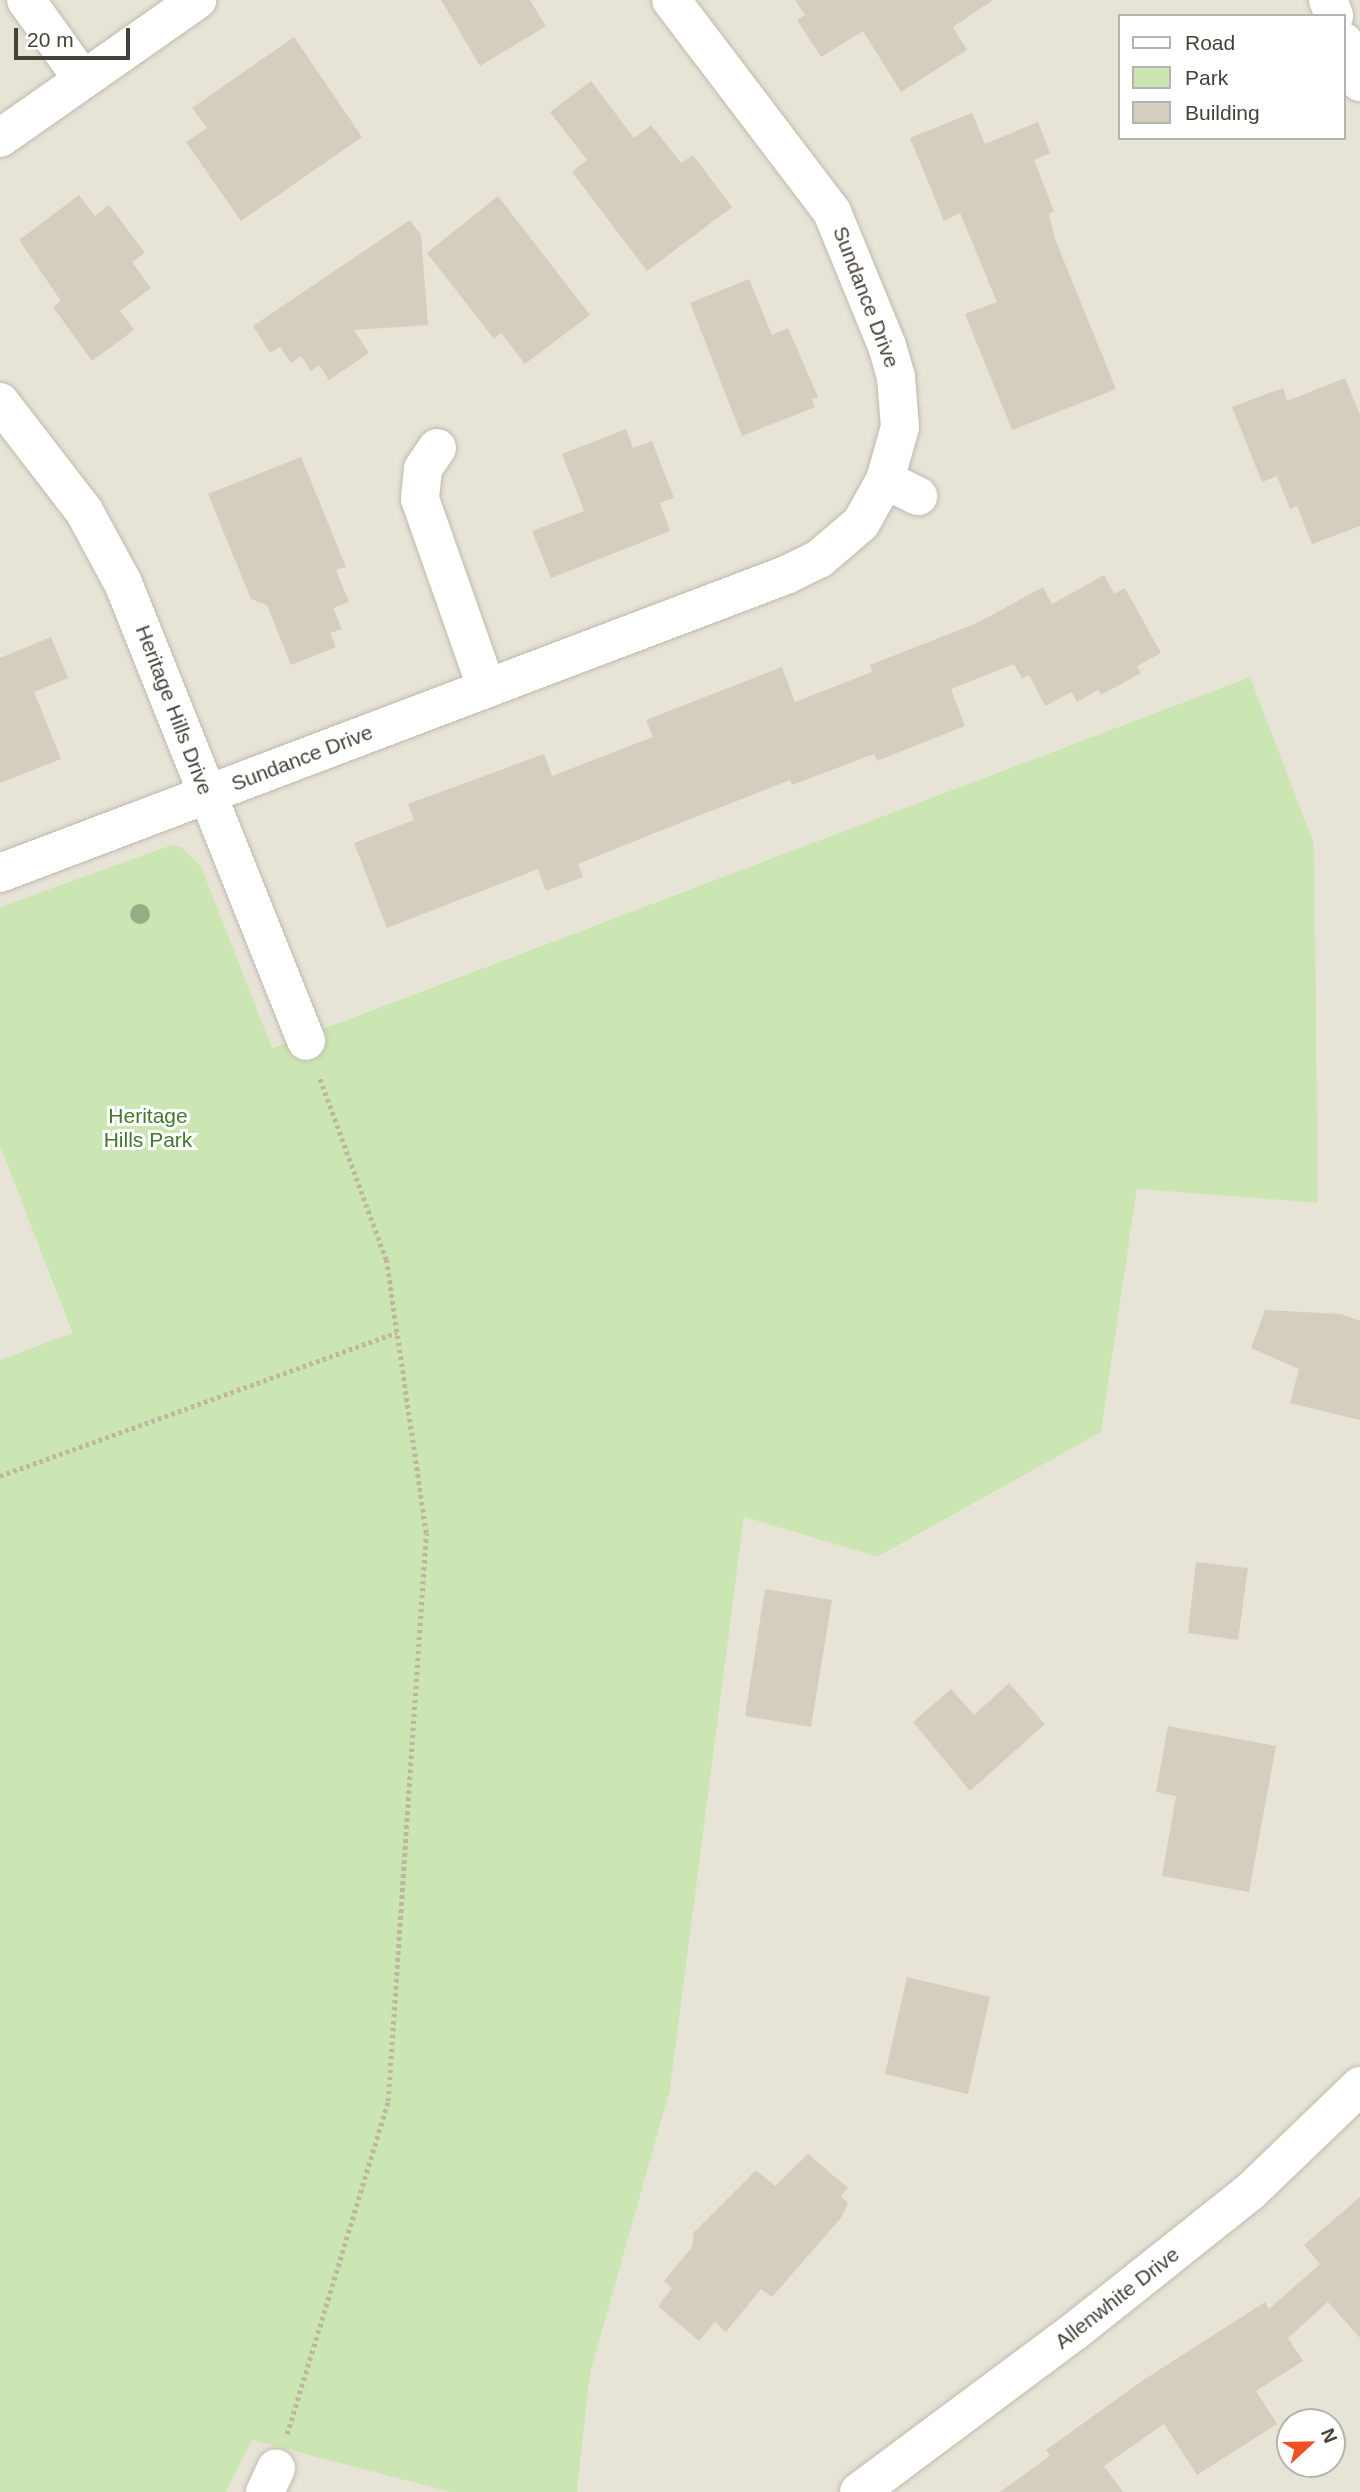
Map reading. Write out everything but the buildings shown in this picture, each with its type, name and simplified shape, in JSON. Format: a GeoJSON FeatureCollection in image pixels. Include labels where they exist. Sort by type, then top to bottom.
{"type":"FeatureCollection","features":[{"type":"Feature","properties":{"kind":"street"},"geometry":{"type":"LineString","coordinates":[[26,0],[83,80]]}},
{"type":"Feature","properties":{"kind":"street"},"geometry":{"type":"LineString","coordinates":[[0,138],[197,0]]}},
{"type":"Feature","properties":{"kind":"street","name":"Sundance Drive"},"geometry":{"type":"LineString","coordinates":[[0,873],[487,689],[819,559],[902,488],[897,377],[843,235],[819,191],[671,0]]}},
{"type":"Feature","properties":{"kind":"street"},"geometry":{"type":"LineString","coordinates":[[1346,47],[1360,82]]}},
{"type":"Feature","properties":{"kind":"street","name":"Heritage Hills Drive"},"geometry":{"type":"LineString","coordinates":[[0,402],[84,512],[112,560],[306,1041]]}},
{"type":"Feature","properties":{"kind":"street"},"geometry":{"type":"LineString","coordinates":[[437,447],[423,468],[420,499],[487,689]]}},
{"type":"Feature","properties":{"kind":"street","name":"Allenwhite Drive"},"geometry":{"type":"LineString","coordinates":[[859,2492],[1075,2331],[1250,2192],[1360,2087]]}},
{"type":"Feature","properties":{"kind":"path"},"geometry":{"type":"LineString","coordinates":[[271,2480],[388,2101],[426,1533],[386,1260],[306,1041]]}},
{"type":"Feature","properties":{"kind":"path"},"geometry":{"type":"LineString","coordinates":[[0,1476],[397,1332]]}},
{"type":"Feature","properties":{"kind":"shaded area"},"geometry":{"type":"Polygon","coordinates":[[[0,0],[1360,0],[1360,2492],[577,2492],[590,2374],[670,2090],[744,1517],[879,1557],[1101,1432],[1137,1189],[1317,1203],[1250,677],[271,1048],[201,866],[181,847],[171,845],[0,907],[0,0]]]}},
{"type":"Feature","properties":{"kind":"shaded area"},"geometry":{"type":"Polygon","coordinates":[[[0,1146],[72,1334],[0,1360],[0,1146]]]}},
{"type":"Feature","properties":{"kind":"shaded area"},"geometry":{"type":"Polygon","coordinates":[[[252,2439],[450,2492],[226,2492],[252,2439]]]}},
{"type":"Feature","properties":{"kind":"green space","name":"Heritage Hills Park"},"geometry":{"type":"Polygon","coordinates":[[[1250,677],[1314,844],[1318,1203],[1137,1189],[1101,1432],[878,1557],[744,1517],[670,2090],[590,2374],[577,2492],[450,2492],[252,2440],[226,2492],[0,2492],[0,1360],[72,1333],[0,1146],[0,907],[171,845],[181,847],[201,866],[272,1048],[1250,677]]]}}]}
